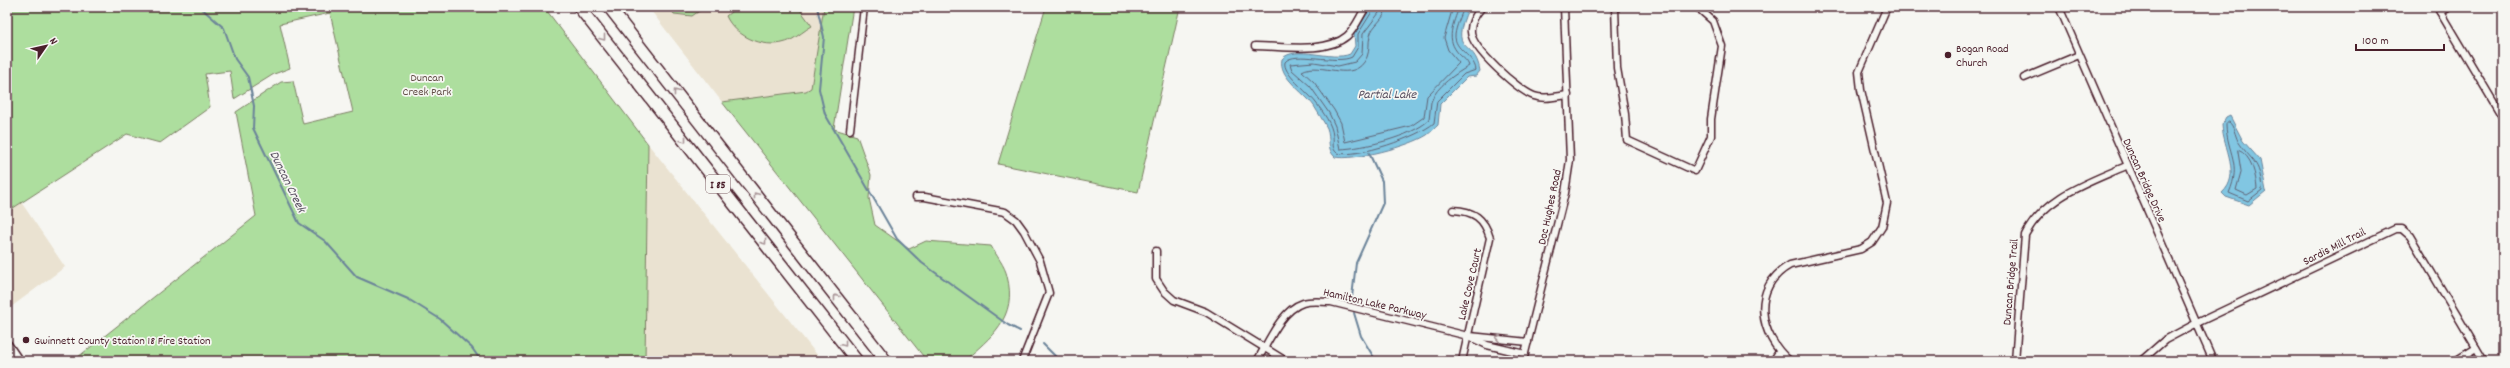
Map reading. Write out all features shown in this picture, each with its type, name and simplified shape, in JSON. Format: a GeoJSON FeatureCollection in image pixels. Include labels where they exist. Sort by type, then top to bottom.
{"type":"FeatureCollection","features":[{"type":"Feature","properties":{"kind":"highway","name":"I 85"},"geometry":{"type":"LineString","coordinates":[[579,7],[857,361]]}},
{"type":"Feature","properties":{"kind":"highway","name":"I 85"},"geometry":{"type":"LineString","coordinates":[[609,7],[886,361]]}},
{"type":"Feature","properties":{"kind":"main road"},"geometry":{"type":"LineString","coordinates":[[7,345],[18,361]]}},
{"type":"Feature","properties":{"kind":"street"},"geometry":{"type":"LineString","coordinates":[[850,130],[864,7]]}},
{"type":"Feature","properties":{"kind":"street"},"geometry":{"type":"LineString","coordinates":[[1255,46],[1312,48],[1336,42],[1347,36],[1366,7]]}},
{"type":"Feature","properties":{"kind":"street"},"geometry":{"type":"LineString","coordinates":[[1482,7],[1472,23],[1471,33],[1478,46],[1504,76],[1519,88],[1535,96],[1568,95]]}},
{"type":"Feature","properties":{"kind":"street","name":"Doc Hughes Road"},"geometry":{"type":"LineString","coordinates":[[1524,361],[1565,193],[1570,160],[1564,7]]}},
{"type":"Feature","properties":{"kind":"street"},"geometry":{"type":"LineString","coordinates":[[1615,7],[1616,68],[1625,114],[1627,140],[1695,171],[1711,136],[1711,119],[1722,46],[1713,21],[1697,7]]}},
{"type":"Feature","properties":{"kind":"street"},"geometry":{"type":"LineString","coordinates":[[1790,361],[1779,352],[1762,313],[1766,288],[1783,269],[1790,265],[1861,249],[1872,242],[1886,215],[1884,190],[1869,130],[1859,72],[1887,7]]}},
{"type":"Feature","properties":{"kind":"street","name":"Duncan Bridge Drive"},"geometry":{"type":"LineString","coordinates":[[2059,7],[2126,166],[2197,323],[2212,361]]}},
{"type":"Feature","properties":{"kind":"street"},"geometry":{"type":"LineString","coordinates":[[2449,7],[2438,10],[2503,118]]}},
{"type":"Feature","properties":{"kind":"street"},"geometry":{"type":"LineString","coordinates":[[2024,78],[2079,55]]}},
{"type":"Feature","properties":{"kind":"street","name":"Duncan Bridge Trail"},"geometry":{"type":"LineString","coordinates":[[2015,361],[2025,236],[2032,220],[2058,198],[2126,166]]}},
{"type":"Feature","properties":{"kind":"street"},"geometry":{"type":"LineString","coordinates":[[916,197],[1005,212],[1016,220],[1024,231],[1040,261],[1050,293],[1022,361]]}},
{"type":"Feature","properties":{"kind":"street","name":"Lake Cove Court"},"geometry":{"type":"LineString","coordinates":[[1453,210],[1474,213],[1487,226],[1490,238],[1462,361]]}},
{"type":"Feature","properties":{"kind":"street","name":"Sardis Mill Trail"},"geometry":{"type":"LineString","coordinates":[[2141,361],[2165,340],[2197,323],[2280,285],[2387,231],[2402,229],[2414,243],[2484,361]]}},
{"type":"Feature","properties":{"kind":"street"},"geometry":{"type":"LineString","coordinates":[[1156,251],[1156,279],[1164,291],[1174,300],[1206,312],[1286,361]]}},
{"type":"Feature","properties":{"kind":"street","name":"Hamilton Lake Parkway"},"geometry":{"type":"LineString","coordinates":[[1257,361],[1292,308],[1303,303],[1313,301],[1331,302],[1468,336],[1528,342]]}},
{"type":"Feature","properties":{"kind":"street","name":"Hamilton Lake Parkway"},"geometry":{"type":"LineString","coordinates":[[1468,336],[1487,345],[1525,354]]}},
{"type":"Feature","properties":{"kind":"street"},"geometry":{"type":"LineString","coordinates":[[2455,361],[2476,348]]}},
{"type":"Feature","properties":{"kind":"street"},"geometry":{"type":"LineString","coordinates":[[1773,361],[1779,352]]}},
{"type":"Feature","properties":{"kind":"shaded area"},"geometry":{"type":"Polygon","coordinates":[[[648,7],[824,7],[811,88],[806,91],[722,102],[648,7]]]}},
{"type":"Feature","properties":{"kind":"shaded area"},"geometry":{"type":"Polygon","coordinates":[[[648,144],[822,361],[645,361],[648,144]]]}},
{"type":"Feature","properties":{"kind":"shaded area"},"geometry":{"type":"Polygon","coordinates":[[[21,202],[65,267],[7,310],[7,212],[21,202]]]}},
{"type":"Feature","properties":{"kind":"green space","name":"Duncan Creek Park"},"geometry":{"type":"Polygon","coordinates":[[[7,7],[544,7],[648,144],[645,361],[73,361],[256,216],[236,112],[281,82],[293,81],[303,124],[353,112],[330,13],[280,24],[290,68],[274,74],[234,99],[230,71],[205,74],[210,107],[160,143],[127,134],[7,212],[7,7]]]}},
{"type":"Feature","properties":{"kind":"green space"},"geometry":{"type":"Polygon","coordinates":[[[670,7],[705,7],[692,16],[674,14],[670,7]]]}},
{"type":"Feature","properties":{"kind":"green space"},"geometry":{"type":"Polygon","coordinates":[[[737,7],[798,7],[812,26],[791,40],[773,44],[763,43],[745,36],[737,31],[731,24],[726,16],[737,7]]]}},
{"type":"Feature","properties":{"kind":"green space"},"geometry":{"type":"Polygon","coordinates":[[[824,7],[853,7],[834,129],[857,136],[871,175],[869,198],[875,225],[909,249],[926,241],[991,246],[1006,272],[1009,291],[1009,304],[1005,315],[1000,325],[984,344],[964,361],[927,361],[722,102],[806,91],[811,88],[824,7]]]}},
{"type":"Feature","properties":{"kind":"green space"},"geometry":{"type":"Polygon","coordinates":[[[1046,7],[1180,7],[1138,192],[998,164],[1046,7]]]}},
{"type":"Feature","properties":{"kind":"water","name":"Partial Lake"},"geometry":{"type":"Polygon","coordinates":[[[1372,7],[1469,7],[1463,22],[1461,40],[1477,60],[1480,71],[1476,76],[1467,77],[1440,104],[1438,125],[1427,135],[1408,144],[1382,152],[1355,157],[1335,157],[1332,154],[1330,147],[1327,128],[1314,106],[1284,72],[1282,59],[1288,55],[1296,53],[1334,56],[1350,54],[1355,46],[1354,33],[1372,7]]]}},
{"type":"Feature","properties":{"kind":"water"},"geometry":{"type":"Polygon","coordinates":[[[2230,116],[2243,141],[2260,160],[2266,191],[2249,205],[2226,197],[2222,193],[2228,186],[2231,178],[2230,160],[2222,125],[2226,118],[2230,116]]]}},
{"type":"Feature","properties":{"kind":"waterway","name":"Duncan Creek"},"geometry":{"type":"LineString","coordinates":[[200,7],[224,28],[235,59],[248,77],[254,106],[253,128],[299,223],[325,241],[357,277],[408,299],[440,319],[472,348],[481,361]]}},
{"type":"Feature","properties":{"kind":"waterway"},"geometry":{"type":"LineString","coordinates":[[817,7],[824,37],[819,89],[825,114],[897,239],[922,263],[1008,325],[1020,331]]}},
{"type":"Feature","properties":{"kind":"waterway"},"geometry":{"type":"LineString","coordinates":[[1352,297],[1356,263],[1383,203],[1382,181],[1369,153]]}},
{"type":"Feature","properties":{"kind":"waterway"},"geometry":{"type":"LineString","coordinates":[[1354,313],[1361,336],[1376,361]]}},
{"type":"Feature","properties":{"kind":"waterway"},"geometry":{"type":"LineString","coordinates":[[1043,344],[1060,361]]}},
{"type":"Feature","properties":{"kind":"place","name":"Bogan Road Church"},"geometry":{"type":"Point","coordinates":[1948,55]}},
{"type":"Feature","properties":{"kind":"place","name":"Gwinnett County Station 18 Fire Station"},"geometry":{"type":"Point","coordinates":[26,340]}}]}
